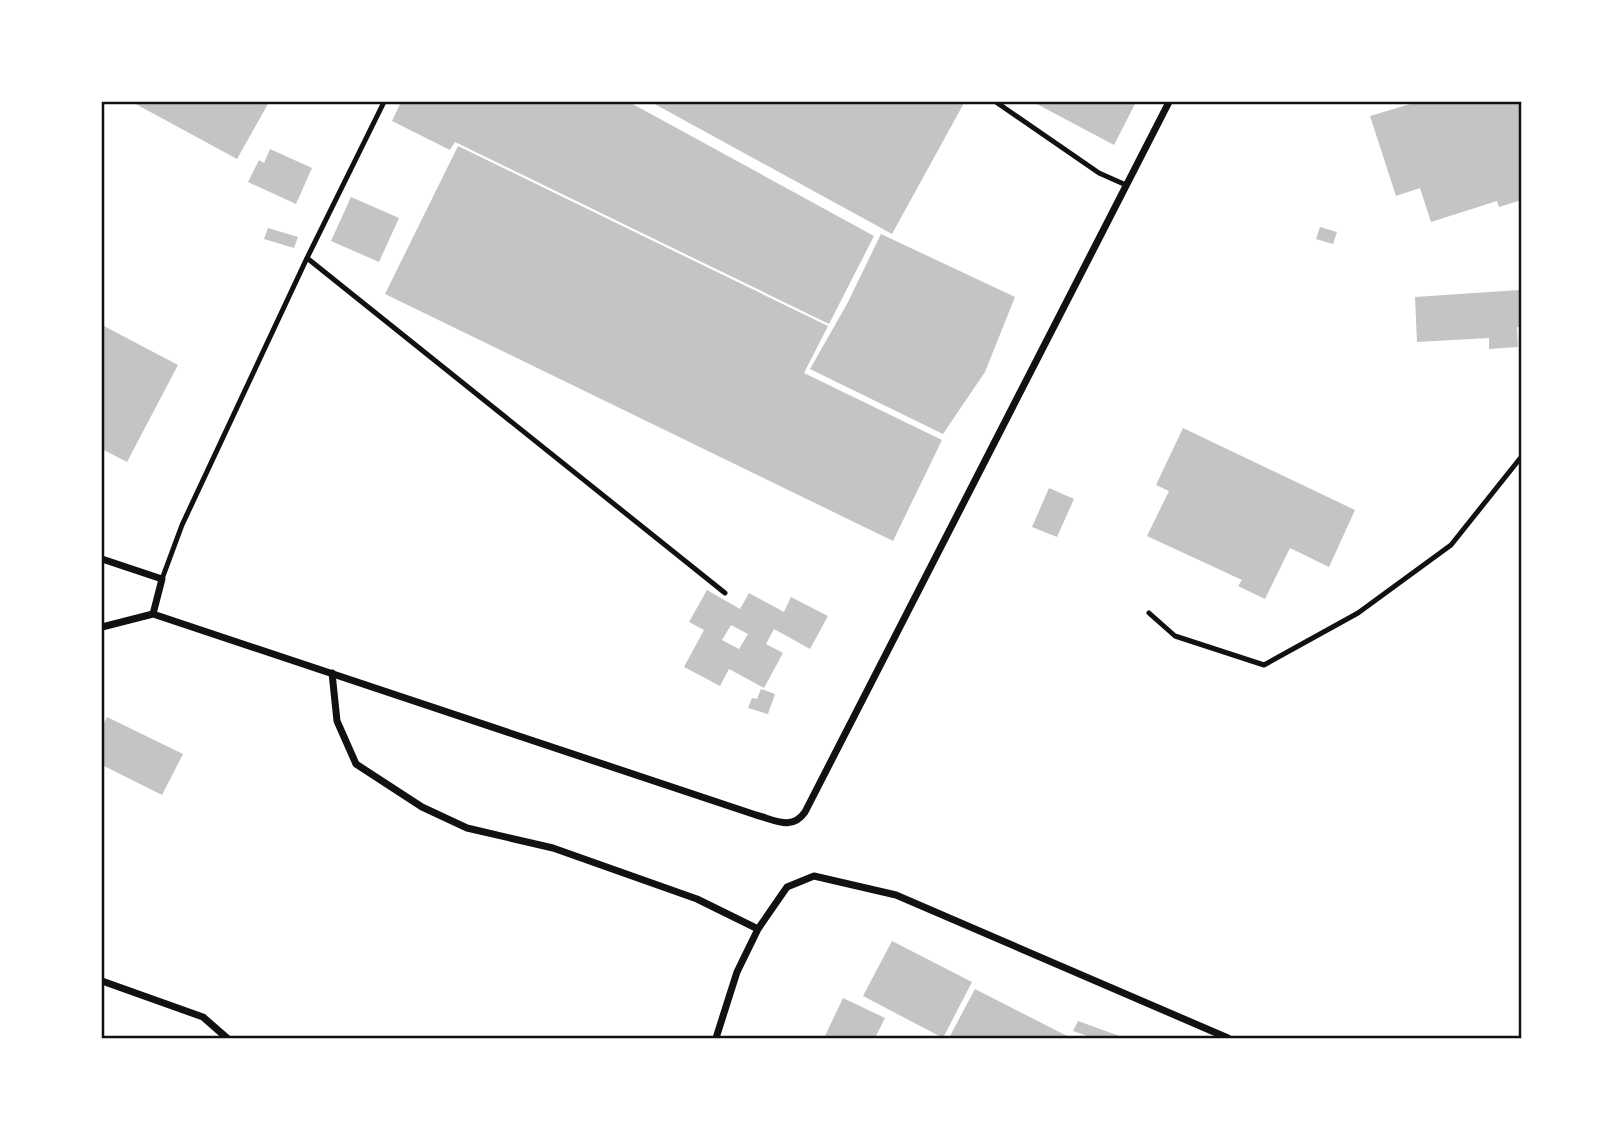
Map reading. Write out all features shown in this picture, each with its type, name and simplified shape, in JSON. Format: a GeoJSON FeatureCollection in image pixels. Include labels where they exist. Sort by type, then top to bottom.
{"type":"FeatureCollection","features":[{"type":"Feature","properties":{"kind":"street"},"geometry":{"type":"LineString","coordinates":[[102,627],[153,614],[756,815],[794,823],[800,820],[805,812],[1169,102]]}},
{"type":"Feature","properties":{"kind":"street"},"geometry":{"type":"LineString","coordinates":[[102,559],[162,579],[153,614]]}},
{"type":"Feature","properties":{"kind":"street"},"geometry":{"type":"LineString","coordinates":[[332,673],[337,721],[356,764],[422,807],[467,828],[553,848],[662,886],[697,899],[758,929]]}},
{"type":"Feature","properties":{"kind":"street"},"geometry":{"type":"LineString","coordinates":[[716,1038],[737,972],[758,929],[787,887],[814,876],[896,895],[1228,1038]]}},
{"type":"Feature","properties":{"kind":"street"},"geometry":{"type":"LineString","coordinates":[[102,981],[203,1017],[227,1038]]}},
{"type":"Feature","properties":{"kind":"lane"},"geometry":{"type":"LineString","coordinates":[[162,579],[182,524],[384,102]]}},
{"type":"Feature","properties":{"kind":"lane"},"geometry":{"type":"LineString","coordinates":[[996,102],[1099,173],[1126,185]]}},
{"type":"Feature","properties":{"kind":"lane"},"geometry":{"type":"LineString","coordinates":[[307,258],[726,593]]}},
{"type":"Feature","properties":{"kind":"lane"},"geometry":{"type":"LineString","coordinates":[[1149,613],[1175,636],[1264,665],[1359,613],[1451,545],[1521,456]]}},
{"type":"Feature","properties":{"kind":"building"},"geometry":{"type":"Polygon","coordinates":[[[132,102],[269,102],[237,159],[132,102]]]}},
{"type":"Feature","properties":{"kind":"building"},"geometry":{"type":"Polygon","coordinates":[[[401,102],[629,102],[874,236],[829,324],[455,142],[450,150],[392,121],[401,102]]]}},
{"type":"Feature","properties":{"kind":"building"},"geometry":{"type":"Polygon","coordinates":[[[651,102],[961,102],[964,103],[892,234],[651,102]]]}},
{"type":"Feature","properties":{"kind":"building"},"geometry":{"type":"Polygon","coordinates":[[[1033,102],[1136,102],[1114,145],[1033,102]]]}},
{"type":"Feature","properties":{"kind":"building"},"geometry":{"type":"Polygon","coordinates":[[[1417,102],[1522,102],[1522,200],[1499,207],[1497,201],[1431,222],[1420,188],[1396,196],[1370,116],[1417,102]]]}},
{"type":"Feature","properties":{"kind":"building"},"geometry":{"type":"Polygon","coordinates":[[[458,146],[828,326],[804,373],[942,440],[893,541],[385,294],[458,146]]]}},
{"type":"Feature","properties":{"kind":"building"},"geometry":{"type":"Polygon","coordinates":[[[270,149],[312,168],[296,204],[248,182],[259,160],[264,163],[270,149]]]}},
{"type":"Feature","properties":{"kind":"building"},"geometry":{"type":"Polygon","coordinates":[[[351,197],[399,218],[379,262],[331,241],[351,197]]]}},
{"type":"Feature","properties":{"kind":"building"},"geometry":{"type":"Polygon","coordinates":[[[1320,227],[1337,232],[1333,244],[1316,239],[1320,227]]]}},
{"type":"Feature","properties":{"kind":"building"},"geometry":{"type":"Polygon","coordinates":[[[268,228],[298,237],[294,248],[264,239],[268,228]]]}},
{"type":"Feature","properties":{"kind":"building"},"geometry":{"type":"Polygon","coordinates":[[[881,234],[1015,297],[985,372],[943,434],[810,369],[847,304],[881,234]]]}},
{"type":"Feature","properties":{"kind":"building"},"geometry":{"type":"Polygon","coordinates":[[[1519,290],[1521,327],[1517,327],[1518,347],[1489,349],[1489,338],[1417,342],[1415,297],[1519,290]]]}},
{"type":"Feature","properties":{"kind":"building"},"geometry":{"type":"Polygon","coordinates":[[[102,325],[178,365],[127,462],[102,449],[102,325]]]}},
{"type":"Feature","properties":{"kind":"building"},"geometry":{"type":"Polygon","coordinates":[[[1183,428],[1355,510],[1329,567],[1290,548],[1265,599],[1238,586],[1242,580],[1147,536],[1169,491],[1156,485],[1183,428]]]}},
{"type":"Feature","properties":{"kind":"building"},"geometry":{"type":"Polygon","coordinates":[[[1049,488],[1074,499],[1057,537],[1032,527],[1049,488]]]}},
{"type":"Feature","properties":{"kind":"building"},"geometry":{"type":"Polygon","coordinates":[[[707,590],[740,609],[749,593],[784,612],[791,597],[828,616],[810,649],[774,629],[766,644],[783,653],[764,688],[729,669],[720,686],[684,667],[704,630],[689,622],[707,590]],[[731,625],[722,640],[739,649],[748,634],[731,625]]]}},
{"type":"Feature","properties":{"kind":"building"},"geometry":{"type":"Polygon","coordinates":[[[761,689],[775,694],[768,714],[748,708],[752,698],[757,699],[761,689]]]}},
{"type":"Feature","properties":{"kind":"building"},"geometry":{"type":"Polygon","coordinates":[[[107,717],[183,754],[162,795],[102,765],[102,727],[107,717]]]}},
{"type":"Feature","properties":{"kind":"building"},"geometry":{"type":"Polygon","coordinates":[[[892,941],[972,982],[943,1038],[863,996],[892,941]]]}},
{"type":"Feature","properties":{"kind":"building"},"geometry":{"type":"Polygon","coordinates":[[[975,989],[1071,1038],[949,1038],[975,989]]]}},
{"type":"Feature","properties":{"kind":"building"},"geometry":{"type":"Polygon","coordinates":[[[843,998],[885,1018],[875,1038],[824,1038],[843,998]]]}},
{"type":"Feature","properties":{"kind":"building"},"geometry":{"type":"Polygon","coordinates":[[[1078,1021],[1125,1038],[1093,1038],[1073,1031],[1078,1021]]]}}]}
